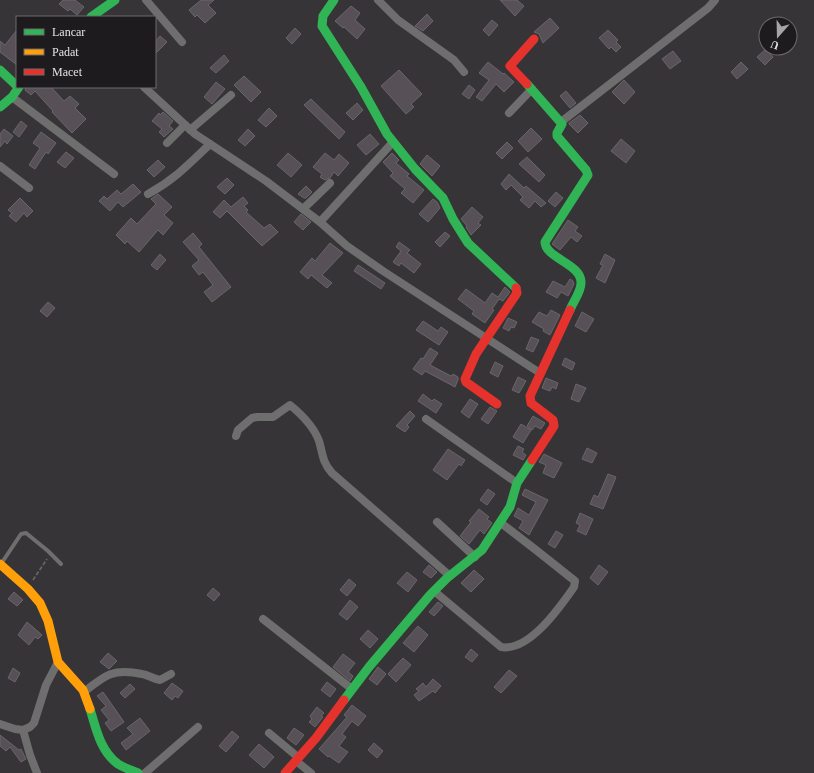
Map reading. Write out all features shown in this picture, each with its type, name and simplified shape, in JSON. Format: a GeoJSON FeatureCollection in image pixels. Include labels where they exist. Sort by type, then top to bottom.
{"type":"FeatureCollection","features":[{"type":"Feature","properties":{"kind":"street"},"geometry":{"type":"LineString","coordinates":[[146,0],[182,42]]}},
{"type":"Feature","properties":{"kind":"street"},"geometry":{"type":"LineString","coordinates":[[334,0],[323,16],[322,26],[361,87],[387,134],[415,169],[443,198],[453,220],[468,243],[517,289],[517,293],[486,338],[473,360],[465,380],[497,404]]}},
{"type":"Feature","properties":{"kind":"street"},"geometry":{"type":"LineString","coordinates":[[378,0],[398,20],[454,60],[464,72]]}},
{"type":"Feature","properties":{"kind":"street"},"geometry":{"type":"LineString","coordinates":[[561,122],[708,8],[715,0]]}},
{"type":"Feature","properties":{"kind":"street"},"geometry":{"type":"LineString","coordinates":[[92,16],[113,1]]}},
{"type":"Feature","properties":{"kind":"street"},"geometry":{"type":"LineString","coordinates":[[285,773],[320,733],[369,667],[434,591],[482,550],[510,507],[517,483],[554,426],[553,420],[536,408],[530,401],[531,392],[582,283],[577,272],[547,249],[544,243],[588,175],[586,170],[557,136],[557,133],[562,125],[561,122],[510,65],[534,39]]}},
{"type":"Feature","properties":{"kind":"street"},"geometry":{"type":"LineString","coordinates":[[0,70],[16,84]]}},
{"type":"Feature","properties":{"kind":"street"},"geometry":{"type":"LineString","coordinates":[[0,107],[12,97],[17,88]]}},
{"type":"Feature","properties":{"kind":"street"},"geometry":{"type":"LineString","coordinates":[[145,88],[187,127],[255,173],[320,222],[347,246],[540,373]]}},
{"type":"Feature","properties":{"kind":"street"},"geometry":{"type":"LineString","coordinates":[[509,113],[532,89]]}},
{"type":"Feature","properties":{"kind":"street"},"geometry":{"type":"LineString","coordinates":[[167,143],[231,95]]}},
{"type":"Feature","properties":{"kind":"street"},"geometry":{"type":"LineString","coordinates":[[12,97],[114,174]]}},
{"type":"Feature","properties":{"kind":"street"},"geometry":{"type":"LineString","coordinates":[[320,222],[393,142]]}},
{"type":"Feature","properties":{"kind":"street"},"geometry":{"type":"LineString","coordinates":[[148,194],[182,172],[210,144]]}},
{"type":"Feature","properties":{"kind":"street"},"geometry":{"type":"LineString","coordinates":[[0,166],[29,188]]}},
{"type":"Feature","properties":{"kind":"street"},"geometry":{"type":"LineString","coordinates":[[303,209],[330,182]]}},
{"type":"Feature","properties":{"kind":"street"},"geometry":{"type":"LineString","coordinates":[[236,436],[238,430],[252,418],[273,417],[290,405],[300,414],[314,431],[319,442],[324,461],[332,473],[450,576]]}},
{"type":"Feature","properties":{"kind":"street"},"geometry":{"type":"LineString","coordinates":[[426,419],[517,483]]}},
{"type":"Feature","properties":{"kind":"street"},"geometry":{"type":"LineString","coordinates":[[437,522],[475,557]]}},
{"type":"Feature","properties":{"kind":"street"},"geometry":{"type":"LineString","coordinates":[[434,591],[501,647],[508,648],[516,646],[544,626],[574,587],[574,581],[501,523]]}},
{"type":"Feature","properties":{"kind":"street"},"geometry":{"type":"LineString","coordinates":[[0,564],[28,587],[35,595],[47,620],[58,662],[64,671],[84,692],[100,737],[109,756],[120,765],[138,773]]}},
{"type":"Feature","properties":{"kind":"street"},"geometry":{"type":"LineString","coordinates":[[264,619],[352,689]]}},
{"type":"Feature","properties":{"kind":"street"},"geometry":{"type":"LineString","coordinates":[[0,724],[23,730],[30,727],[34,723],[46,685],[58,662]]}},
{"type":"Feature","properties":{"kind":"street"},"geometry":{"type":"LineString","coordinates":[[84,692],[100,678],[110,673],[128,672],[143,674],[160,680],[170,674]]}},
{"type":"Feature","properties":{"kind":"street"},"geometry":{"type":"LineString","coordinates":[[145,773],[198,726]]}},
{"type":"Feature","properties":{"kind":"street"},"geometry":{"type":"LineString","coordinates":[[23,730],[37,773]]}},
{"type":"Feature","properties":{"kind":"street"},"geometry":{"type":"LineString","coordinates":[[269,733],[311,773]]}},
{"type":"Feature","properties":{"kind":"lane"},"geometry":{"type":"LineString","coordinates":[[0,564],[20,534],[23,533],[26,533],[61,564]]}},
{"type":"Feature","properties":{"kind":"path"},"geometry":{"type":"LineString","coordinates":[[28,587],[50,554]]}},
{"type":"Feature","properties":{"kind":"building"},"geometry":{"type":"Polygon","coordinates":[[[63,0],[75,0],[84,7],[77,15],[70,9],[68,11],[59,4],[63,0]]]}},
{"type":"Feature","properties":{"kind":"building"},"geometry":{"type":"Polygon","coordinates":[[[201,0],[214,0],[208,5],[216,13],[205,23],[197,15],[195,17],[189,10],[201,0]]]}},
{"type":"Feature","properties":{"kind":"building"},"geometry":{"type":"Polygon","coordinates":[[[500,0],[517,0],[524,6],[515,16],[500,0]]]}},
{"type":"Feature","properties":{"kind":"building"},"geometry":{"type":"Polygon","coordinates":[[[351,6],[360,13],[355,20],[365,29],[357,39],[335,21],[351,6]]]}},
{"type":"Feature","properties":{"kind":"building"},"geometry":{"type":"Polygon","coordinates":[[[427,14],[433,21],[423,31],[415,26],[427,14]]]}},
{"type":"Feature","properties":{"kind":"building"},"geometry":{"type":"Polygon","coordinates":[[[550,18],[559,28],[543,43],[539,34],[534,32],[550,18]]]}},
{"type":"Feature","properties":{"kind":"building"},"geometry":{"type":"Polygon","coordinates":[[[492,20],[498,25],[489,36],[483,30],[492,20]]]}},
{"type":"Feature","properties":{"kind":"building"},"geometry":{"type":"Polygon","coordinates":[[[295,28],[301,34],[292,44],[286,38],[295,28]]]}},
{"type":"Feature","properties":{"kind":"building"},"geometry":{"type":"Polygon","coordinates":[[[608,30],[618,40],[616,42],[621,47],[616,52],[611,47],[609,49],[599,38],[608,30]]]}},
{"type":"Feature","properties":{"kind":"building"},"geometry":{"type":"Polygon","coordinates":[[[16,31],[16,64],[0,52],[0,41],[5,45],[16,31]]]}},
{"type":"Feature","properties":{"kind":"building"},"geometry":{"type":"Polygon","coordinates":[[[160,36],[167,42],[156,53],[156,41],[160,36]]]}},
{"type":"Feature","properties":{"kind":"building"},"geometry":{"type":"Polygon","coordinates":[[[673,51],[681,61],[670,69],[662,59],[673,51]]]}},
{"type":"Feature","properties":{"kind":"building"},"geometry":{"type":"Polygon","coordinates":[[[224,55],[229,61],[216,73],[210,68],[224,55]]]}},
{"type":"Feature","properties":{"kind":"building"},"geometry":{"type":"Polygon","coordinates":[[[772,56],[773,57],[765,65],[757,57],[772,56]]]}},
{"type":"Feature","properties":{"kind":"building"},"geometry":{"type":"Polygon","coordinates":[[[488,62],[514,82],[504,92],[496,84],[482,101],[476,97],[489,80],[479,73],[488,62]]]}},
{"type":"Feature","properties":{"kind":"building"},"geometry":{"type":"Polygon","coordinates":[[[741,62],[748,69],[737,79],[731,72],[741,62]]]}},
{"type":"Feature","properties":{"kind":"building"},"geometry":{"type":"Polygon","coordinates":[[[399,70],[422,94],[411,104],[414,107],[406,114],[381,86],[399,70]]]}},
{"type":"Feature","properties":{"kind":"building"},"geometry":{"type":"Polygon","coordinates":[[[244,76],[261,92],[251,102],[234,85],[244,76]]]}},
{"type":"Feature","properties":{"kind":"building"},"geometry":{"type":"Polygon","coordinates":[[[624,80],[635,92],[624,104],[612,92],[624,80]]]}},
{"type":"Feature","properties":{"kind":"building"},"geometry":{"type":"Polygon","coordinates":[[[216,82],[225,89],[212,104],[204,97],[216,82]]]}},
{"type":"Feature","properties":{"kind":"building"},"geometry":{"type":"Polygon","coordinates":[[[469,85],[475,90],[469,99],[462,94],[469,85]]]}},
{"type":"Feature","properties":{"kind":"building"},"geometry":{"type":"Polygon","coordinates":[[[26,88],[52,88],[64,101],[70,96],[79,104],[75,108],[86,119],[72,133],[35,91],[31,95],[25,90],[26,88]]]}},
{"type":"Feature","properties":{"kind":"building"},"geometry":{"type":"Polygon","coordinates":[[[566,91],[576,103],[570,108],[560,96],[566,91]]]}},
{"type":"Feature","properties":{"kind":"building"},"geometry":{"type":"Polygon","coordinates":[[[311,99],[345,132],[339,139],[304,105],[311,99]]]}},
{"type":"Feature","properties":{"kind":"building"},"geometry":{"type":"Polygon","coordinates":[[[357,103],[363,110],[353,120],[346,113],[357,103]]]}},
{"type":"Feature","properties":{"kind":"building"},"geometry":{"type":"Polygon","coordinates":[[[269,108],[277,116],[266,127],[258,120],[269,108]]]}},
{"type":"Feature","properties":{"kind":"building"},"geometry":{"type":"Polygon","coordinates":[[[163,112],[173,121],[169,126],[173,129],[164,137],[159,132],[162,129],[152,121],[159,113],[160,115],[163,112]]]}},
{"type":"Feature","properties":{"kind":"building"},"geometry":{"type":"Polygon","coordinates":[[[580,115],[588,123],[578,133],[569,123],[580,115]]]}},
{"type":"Feature","properties":{"kind":"building"},"geometry":{"type":"Polygon","coordinates":[[[21,121],[27,126],[19,137],[13,132],[21,121]]]}},
{"type":"Feature","properties":{"kind":"building"},"geometry":{"type":"Polygon","coordinates":[[[531,128],[542,139],[528,152],[518,141],[531,128]]]}},
{"type":"Feature","properties":{"kind":"building"},"geometry":{"type":"Polygon","coordinates":[[[4,129],[13,136],[7,144],[5,141],[0,147],[0,134],[4,129]]]}},
{"type":"Feature","properties":{"kind":"building"},"geometry":{"type":"Polygon","coordinates":[[[248,129],[255,136],[245,146],[238,140],[248,129]]]}},
{"type":"Feature","properties":{"kind":"building"},"geometry":{"type":"Polygon","coordinates":[[[41,132],[56,143],[48,154],[46,152],[35,169],[29,165],[40,148],[33,143],[41,132]]]}},
{"type":"Feature","properties":{"kind":"building"},"geometry":{"type":"Polygon","coordinates":[[[370,134],[379,144],[366,155],[357,145],[370,134]]]}},
{"type":"Feature","properties":{"kind":"building"},"geometry":{"type":"Polygon","coordinates":[[[621,139],[635,151],[626,163],[611,151],[621,139]]]}},
{"type":"Feature","properties":{"kind":"building"},"geometry":{"type":"Polygon","coordinates":[[[507,142],[513,148],[502,159],[496,153],[507,142]]]}},
{"type":"Feature","properties":{"kind":"building"},"geometry":{"type":"Polygon","coordinates":[[[66,152],[74,158],[65,168],[57,162],[66,152]]]}},
{"type":"Feature","properties":{"kind":"building"},"geometry":{"type":"Polygon","coordinates":[[[288,153],[302,165],[291,177],[277,165],[288,153]]]}},
{"type":"Feature","properties":{"kind":"building"},"geometry":{"type":"Polygon","coordinates":[[[325,153],[334,160],[339,154],[349,163],[338,176],[334,172],[330,178],[325,180],[320,177],[322,174],[313,167],[325,153]]]}},
{"type":"Feature","properties":{"kind":"building"},"geometry":{"type":"Polygon","coordinates":[[[392,153],[399,160],[396,163],[409,174],[407,176],[424,190],[413,203],[401,193],[405,189],[390,176],[393,173],[383,162],[392,153]]]}},
{"type":"Feature","properties":{"kind":"building"},"geometry":{"type":"Polygon","coordinates":[[[427,155],[440,166],[432,176],[420,164],[427,155]]]}},
{"type":"Feature","properties":{"kind":"building"},"geometry":{"type":"Polygon","coordinates":[[[527,157],[545,175],[539,182],[519,164],[527,157]]]}},
{"type":"Feature","properties":{"kind":"building"},"geometry":{"type":"Polygon","coordinates":[[[158,160],[165,167],[154,177],[147,170],[158,160]]]}},
{"type":"Feature","properties":{"kind":"building"},"geometry":{"type":"Polygon","coordinates":[[[509,174],[524,188],[526,186],[546,203],[541,207],[535,201],[529,208],[520,200],[523,197],[511,185],[506,190],[501,184],[509,174]]]}},
{"type":"Feature","properties":{"kind":"building"},"geometry":{"type":"Polygon","coordinates":[[[227,178],[234,185],[225,194],[217,187],[227,178]]]}},
{"type":"Feature","properties":{"kind":"building"},"geometry":{"type":"Polygon","coordinates":[[[133,184],[141,192],[123,207],[118,202],[110,211],[99,201],[104,196],[107,199],[117,190],[121,194],[133,184]]]}},
{"type":"Feature","properties":{"kind":"building"},"geometry":{"type":"Polygon","coordinates":[[[306,186],[312,192],[304,198],[298,194],[306,186]]]}},
{"type":"Feature","properties":{"kind":"building"},"geometry":{"type":"Polygon","coordinates":[[[556,192],[563,198],[555,207],[548,201],[556,192]]]}},
{"type":"Feature","properties":{"kind":"building"},"geometry":{"type":"Polygon","coordinates":[[[158,194],[172,207],[164,215],[173,223],[163,235],[158,230],[139,252],[127,241],[125,244],[116,235],[131,218],[137,224],[156,204],[151,199],[158,194]]]}},
{"type":"Feature","properties":{"kind":"building"},"geometry":{"type":"Polygon","coordinates":[[[243,197],[248,203],[244,206],[248,210],[246,212],[264,228],[270,224],[278,232],[262,246],[227,211],[220,218],[213,212],[224,200],[231,207],[243,197]]]}},
{"type":"Feature","properties":{"kind":"building"},"geometry":{"type":"Polygon","coordinates":[[[20,198],[33,211],[27,217],[24,213],[16,222],[9,216],[12,213],[8,210],[20,198]]]}},
{"type":"Feature","properties":{"kind":"building"},"geometry":{"type":"Polygon","coordinates":[[[433,199],[437,202],[440,208],[428,222],[419,214],[433,199]]]}},
{"type":"Feature","properties":{"kind":"building"},"geometry":{"type":"Polygon","coordinates":[[[472,207],[483,217],[478,223],[481,225],[471,235],[466,227],[467,226],[461,219],[472,207]]]}},
{"type":"Feature","properties":{"kind":"building"},"geometry":{"type":"Polygon","coordinates":[[[301,214],[311,222],[303,230],[294,222],[301,214]]]}},
{"type":"Feature","properties":{"kind":"building"},"geometry":{"type":"Polygon","coordinates":[[[568,220],[578,227],[575,231],[582,236],[577,242],[571,237],[560,250],[552,244],[568,220]]]}},
{"type":"Feature","properties":{"kind":"building"},"geometry":{"type":"Polygon","coordinates":[[[445,232],[450,236],[440,247],[435,242],[445,232]]]}},
{"type":"Feature","properties":{"kind":"building"},"geometry":{"type":"Polygon","coordinates":[[[193,233],[202,244],[199,247],[231,287],[212,302],[204,292],[213,285],[203,272],[199,275],[192,266],[199,260],[183,242],[193,233]]]}},
{"type":"Feature","properties":{"kind":"building"},"geometry":{"type":"Polygon","coordinates":[[[399,242],[410,250],[407,253],[421,264],[414,273],[401,263],[399,266],[393,262],[401,251],[396,247],[399,242]]]}},
{"type":"Feature","properties":{"kind":"building"},"geometry":{"type":"Polygon","coordinates":[[[330,243],[343,253],[322,275],[332,283],[327,288],[311,275],[308,279],[300,272],[312,258],[315,261],[330,243]]]}},
{"type":"Feature","properties":{"kind":"building"},"geometry":{"type":"Polygon","coordinates":[[[160,254],[166,260],[157,270],[151,265],[160,254]]]}},
{"type":"Feature","properties":{"kind":"building"},"geometry":{"type":"Polygon","coordinates":[[[605,254],[615,260],[605,283],[596,278],[603,265],[600,264],[605,254]]]}},
{"type":"Feature","properties":{"kind":"building"},"geometry":{"type":"Polygon","coordinates":[[[358,265],[385,283],[381,289],[354,271],[358,265]]]}},
{"type":"Feature","properties":{"kind":"building"},"geometry":{"type":"Polygon","coordinates":[[[570,279],[574,284],[568,296],[561,292],[557,298],[546,292],[553,281],[565,287],[570,279]]]}},
{"type":"Feature","properties":{"kind":"building"},"geometry":{"type":"Polygon","coordinates":[[[505,287],[510,292],[503,301],[499,299],[492,309],[494,310],[485,323],[472,314],[474,311],[458,299],[466,289],[485,303],[492,293],[498,297],[505,287]]]}},
{"type":"Feature","properties":{"kind":"building"},"geometry":{"type":"Polygon","coordinates":[[[48,302],[55,308],[47,317],[40,311],[48,302]]]}},
{"type":"Feature","properties":{"kind":"building"},"geometry":{"type":"Polygon","coordinates":[[[551,310],[560,315],[550,335],[543,331],[544,329],[532,322],[539,312],[547,316],[551,310]]]}},
{"type":"Feature","properties":{"kind":"building"},"geometry":{"type":"Polygon","coordinates":[[[582,312],[594,319],[586,332],[575,326],[582,312]]]}},
{"type":"Feature","properties":{"kind":"building"},"geometry":{"type":"Polygon","coordinates":[[[508,318],[517,322],[514,328],[511,327],[509,331],[503,328],[508,318]]]}},
{"type":"Feature","properties":{"kind":"building"},"geometry":{"type":"Polygon","coordinates":[[[423,321],[438,331],[441,327],[448,332],[439,345],[416,330],[423,321]]]}},
{"type":"Feature","properties":{"kind":"building"},"geometry":{"type":"Polygon","coordinates":[[[531,337],[539,340],[533,352],[526,349],[531,337]]]}},
{"type":"Feature","properties":{"kind":"building"},"geometry":{"type":"Polygon","coordinates":[[[430,348],[438,353],[430,365],[451,376],[453,374],[458,377],[455,387],[425,371],[422,375],[413,369],[421,358],[423,359],[430,348]]]}},
{"type":"Feature","properties":{"kind":"building"},"geometry":{"type":"Polygon","coordinates":[[[565,358],[575,363],[572,370],[562,365],[565,358]]]}},
{"type":"Feature","properties":{"kind":"building"},"geometry":{"type":"Polygon","coordinates":[[[495,362],[503,366],[498,377],[490,373],[495,362]]]}},
{"type":"Feature","properties":{"kind":"building"},"geometry":{"type":"Polygon","coordinates":[[[518,377],[526,381],[519,393],[512,390],[518,377]]]}},
{"type":"Feature","properties":{"kind":"building"},"geometry":{"type":"Polygon","coordinates":[[[546,378],[558,383],[556,389],[552,387],[550,391],[542,388],[546,378]]]}},
{"type":"Feature","properties":{"kind":"building"},"geometry":{"type":"Polygon","coordinates":[[[576,384],[586,388],[579,402],[571,399],[576,384]]]}},
{"type":"Feature","properties":{"kind":"building"},"geometry":{"type":"Polygon","coordinates":[[[423,394],[432,401],[434,399],[442,404],[436,413],[418,401],[423,394]]]}},
{"type":"Feature","properties":{"kind":"building"},"geometry":{"type":"Polygon","coordinates":[[[470,399],[478,404],[469,418],[461,412],[470,399]]]}},
{"type":"Feature","properties":{"kind":"building"},"geometry":{"type":"Polygon","coordinates":[[[490,407],[497,411],[488,424],[481,419],[490,407]]]}},
{"type":"Feature","properties":{"kind":"building"},"geometry":{"type":"Polygon","coordinates":[[[410,411],[415,416],[407,425],[409,427],[405,432],[396,426],[410,411]]]}},
{"type":"Feature","properties":{"kind":"building"},"geometry":{"type":"Polygon","coordinates":[[[533,416],[545,423],[541,429],[535,426],[532,430],[527,426],[533,416]]]}},
{"type":"Feature","properties":{"kind":"building"},"geometry":{"type":"Polygon","coordinates":[[[521,424],[531,430],[523,443],[513,437],[521,424]]]}},
{"type":"Feature","properties":{"kind":"building"},"geometry":{"type":"Polygon","coordinates":[[[518,446],[524,449],[522,452],[526,455],[523,460],[513,455],[518,446]]]}},
{"type":"Feature","properties":{"kind":"building"},"geometry":{"type":"Polygon","coordinates":[[[587,448],[597,453],[592,463],[582,459],[587,448]]]}},
{"type":"Feature","properties":{"kind":"building"},"geometry":{"type":"Polygon","coordinates":[[[448,449],[465,460],[461,466],[459,464],[447,480],[433,470],[448,449]]]}},
{"type":"Feature","properties":{"kind":"building"},"geometry":{"type":"Polygon","coordinates":[[[544,454],[562,463],[554,478],[543,473],[546,465],[539,462],[544,454]]]}},
{"type":"Feature","properties":{"kind":"building"},"geometry":{"type":"Polygon","coordinates":[[[608,474],[616,477],[603,509],[590,504],[594,495],[598,497],[608,474]]]}},
{"type":"Feature","properties":{"kind":"building"},"geometry":{"type":"Polygon","coordinates":[[[488,489],[495,494],[487,505],[480,500],[488,489]]]}},
{"type":"Feature","properties":{"kind":"building"},"geometry":{"type":"Polygon","coordinates":[[[525,489],[548,500],[529,535],[519,528],[523,521],[514,516],[518,508],[529,515],[536,502],[522,495],[525,489]]]}},
{"type":"Feature","properties":{"kind":"building"},"geometry":{"type":"Polygon","coordinates":[[[479,509],[489,517],[487,519],[492,523],[484,534],[480,530],[469,544],[460,536],[471,522],[469,521],[479,509]]]}},
{"type":"Feature","properties":{"kind":"building"},"geometry":{"type":"Polygon","coordinates":[[[580,513],[593,519],[586,535],[577,531],[580,525],[576,523],[580,513]]]}},
{"type":"Feature","properties":{"kind":"building"},"geometry":{"type":"Polygon","coordinates":[[[556,531],[563,535],[555,548],[548,544],[556,531]]]}},
{"type":"Feature","properties":{"kind":"building"},"geometry":{"type":"Polygon","coordinates":[[[429,565],[437,572],[431,578],[423,572],[429,565]]]}},
{"type":"Feature","properties":{"kind":"building"},"geometry":{"type":"Polygon","coordinates":[[[599,565],[608,572],[598,585],[590,578],[599,565]]]}},
{"type":"Feature","properties":{"kind":"building"},"geometry":{"type":"Polygon","coordinates":[[[474,570],[484,579],[471,592],[461,583],[474,570]]]}},
{"type":"Feature","properties":{"kind":"building"},"geometry":{"type":"Polygon","coordinates":[[[407,572],[417,580],[408,592],[397,583],[407,572]]]}},
{"type":"Feature","properties":{"kind":"building"},"geometry":{"type":"Polygon","coordinates":[[[349,579],[356,585],[347,596],[340,590],[349,579]]]}},
{"type":"Feature","properties":{"kind":"building"},"geometry":{"type":"Polygon","coordinates":[[[213,588],[220,594],[214,601],[207,595],[213,588]]]}},
{"type":"Feature","properties":{"kind":"building"},"geometry":{"type":"Polygon","coordinates":[[[14,592],[23,600],[17,606],[8,599],[14,592]]]}},
{"type":"Feature","properties":{"kind":"building"},"geometry":{"type":"Polygon","coordinates":[[[350,600],[358,607],[347,620],[339,614],[350,600]]]}},
{"type":"Feature","properties":{"kind":"building"},"geometry":{"type":"Polygon","coordinates":[[[438,602],[443,606],[434,616],[429,612],[438,602]]]}},
{"type":"Feature","properties":{"kind":"building"},"geometry":{"type":"Polygon","coordinates":[[[27,622],[42,635],[38,639],[35,637],[29,645],[18,635],[27,622]]]}},
{"type":"Feature","properties":{"kind":"building"},"geometry":{"type":"Polygon","coordinates":[[[418,626],[428,635],[414,652],[403,643],[418,626]]]}},
{"type":"Feature","properties":{"kind":"building"},"geometry":{"type":"Polygon","coordinates":[[[368,630],[378,639],[370,648],[360,639],[368,630]]]}},
{"type":"Feature","properties":{"kind":"building"},"geometry":{"type":"Polygon","coordinates":[[[471,649],[478,655],[472,662],[465,657],[471,649]]]}},
{"type":"Feature","properties":{"kind":"building"},"geometry":{"type":"Polygon","coordinates":[[[108,653],[117,661],[109,669],[100,662],[108,653]]]}},
{"type":"Feature","properties":{"kind":"building"},"geometry":{"type":"Polygon","coordinates":[[[343,654],[355,663],[348,672],[353,676],[350,681],[333,667],[343,654]]]}},
{"type":"Feature","properties":{"kind":"building"},"geometry":{"type":"Polygon","coordinates":[[[403,658],[411,665],[396,682],[388,674],[403,658]]]}},
{"type":"Feature","properties":{"kind":"building"},"geometry":{"type":"Polygon","coordinates":[[[378,667],[386,674],[377,685],[369,679],[378,667]]]}},
{"type":"Feature","properties":{"kind":"building"},"geometry":{"type":"Polygon","coordinates":[[[13,668],[20,673],[15,682],[8,678],[13,668]]]}},
{"type":"Feature","properties":{"kind":"building"},"geometry":{"type":"Polygon","coordinates":[[[509,670],[517,676],[501,693],[494,687],[509,670]]]}},
{"type":"Feature","properties":{"kind":"building"},"geometry":{"type":"Polygon","coordinates":[[[433,679],[441,686],[435,693],[433,691],[419,701],[414,695],[419,691],[416,689],[423,683],[426,687],[433,679]]]}},
{"type":"Feature","properties":{"kind":"building"},"geometry":{"type":"Polygon","coordinates":[[[327,682],[336,689],[330,697],[321,690],[327,682]]]}},
{"type":"Feature","properties":{"kind":"building"},"geometry":{"type":"Polygon","coordinates":[[[172,683],[183,691],[178,698],[175,696],[172,700],[164,693],[172,683]]]}},
{"type":"Feature","properties":{"kind":"building"},"geometry":{"type":"Polygon","coordinates":[[[130,684],[135,689],[125,698],[120,693],[130,684]]]}},
{"type":"Feature","properties":{"kind":"building"},"geometry":{"type":"Polygon","coordinates":[[[103,692],[124,722],[111,731],[105,723],[109,720],[101,710],[106,706],[97,696],[103,692]]]}},
{"type":"Feature","properties":{"kind":"building"},"geometry":{"type":"Polygon","coordinates":[[[352,705],[366,716],[358,726],[352,721],[342,734],[346,737],[339,746],[348,752],[339,763],[329,756],[328,757],[319,749],[347,717],[344,715],[352,705]]]}},
{"type":"Feature","properties":{"kind":"building"},"geometry":{"type":"Polygon","coordinates":[[[317,707],[324,713],[321,716],[323,717],[315,727],[309,722],[312,719],[310,716],[317,707]]]}},
{"type":"Feature","properties":{"kind":"building"},"geometry":{"type":"Polygon","coordinates":[[[140,718],[150,731],[126,750],[121,743],[133,734],[127,728],[140,718]]]}},
{"type":"Feature","properties":{"kind":"building"},"geometry":{"type":"Polygon","coordinates":[[[294,728],[304,735],[296,745],[287,738],[294,728]]]}},
{"type":"Feature","properties":{"kind":"building"},"geometry":{"type":"Polygon","coordinates":[[[232,731],[239,737],[226,752],[219,746],[232,731]]]}},
{"type":"Feature","properties":{"kind":"building"},"geometry":{"type":"Polygon","coordinates":[[[0,735],[19,750],[21,749],[26,759],[21,762],[10,747],[6,751],[0,746],[0,735]]]}},
{"type":"Feature","properties":{"kind":"building"},"geometry":{"type":"Polygon","coordinates":[[[374,743],[383,751],[377,758],[368,750],[374,743]]]}},
{"type":"Feature","properties":{"kind":"building"},"geometry":{"type":"Polygon","coordinates":[[[259,744],[274,757],[264,768],[249,755],[259,744]]]}},
{"type":"Feature","properties":{"kind":"traffic: fast"},"geometry":{"type":"LineString","coordinates":[[92,16],[115,0]]}},
{"type":"Feature","properties":{"kind":"traffic: fast"},"geometry":{"type":"LineString","coordinates":[[334,0],[323,16],[322,26],[361,87],[387,134],[415,169],[443,198],[453,219],[468,243],[516,288]]}},
{"type":"Feature","properties":{"kind":"traffic: fast"},"geometry":{"type":"LineString","coordinates":[[0,70],[16,85]]}},
{"type":"Feature","properties":{"kind":"traffic: fast"},"geometry":{"type":"LineString","coordinates":[[527,84],[562,124],[557,136],[586,170],[588,175],[545,242],[547,248],[551,252],[570,266],[580,276],[580,290],[570,310]]}},
{"type":"Feature","properties":{"kind":"traffic: fast"},"geometry":{"type":"LineString","coordinates":[[0,107],[12,97],[18,88]]}},
{"type":"Feature","properties":{"kind":"traffic: fast"},"geometry":{"type":"LineString","coordinates":[[344,700],[369,667],[430,595],[447,578],[482,550],[510,507],[517,483],[532,460]]}},
{"type":"Feature","properties":{"kind":"traffic: fast"},"geometry":{"type":"LineString","coordinates":[[90,709],[100,739],[107,753],[118,764],[138,773]]}},
{"type":"Feature","properties":{"kind":"traffic: slow"},"geometry":{"type":"LineString","coordinates":[[0,564],[28,589],[40,603],[48,621],[58,662],[83,690],[90,709]]}},
{"type":"Feature","properties":{"kind":"traffic: jam"},"geometry":{"type":"LineString","coordinates":[[527,84],[510,66],[534,39]]}},
{"type":"Feature","properties":{"kind":"traffic: jam"},"geometry":{"type":"LineString","coordinates":[[497,404],[466,382],[465,379],[476,354],[517,293],[516,288]]}},
{"type":"Feature","properties":{"kind":"traffic: jam"},"geometry":{"type":"LineString","coordinates":[[532,460],[554,426],[553,420],[531,403],[530,396],[570,310]]}},
{"type":"Feature","properties":{"kind":"traffic: jam"},"geometry":{"type":"LineString","coordinates":[[285,773],[316,738],[344,700]]}}]}
